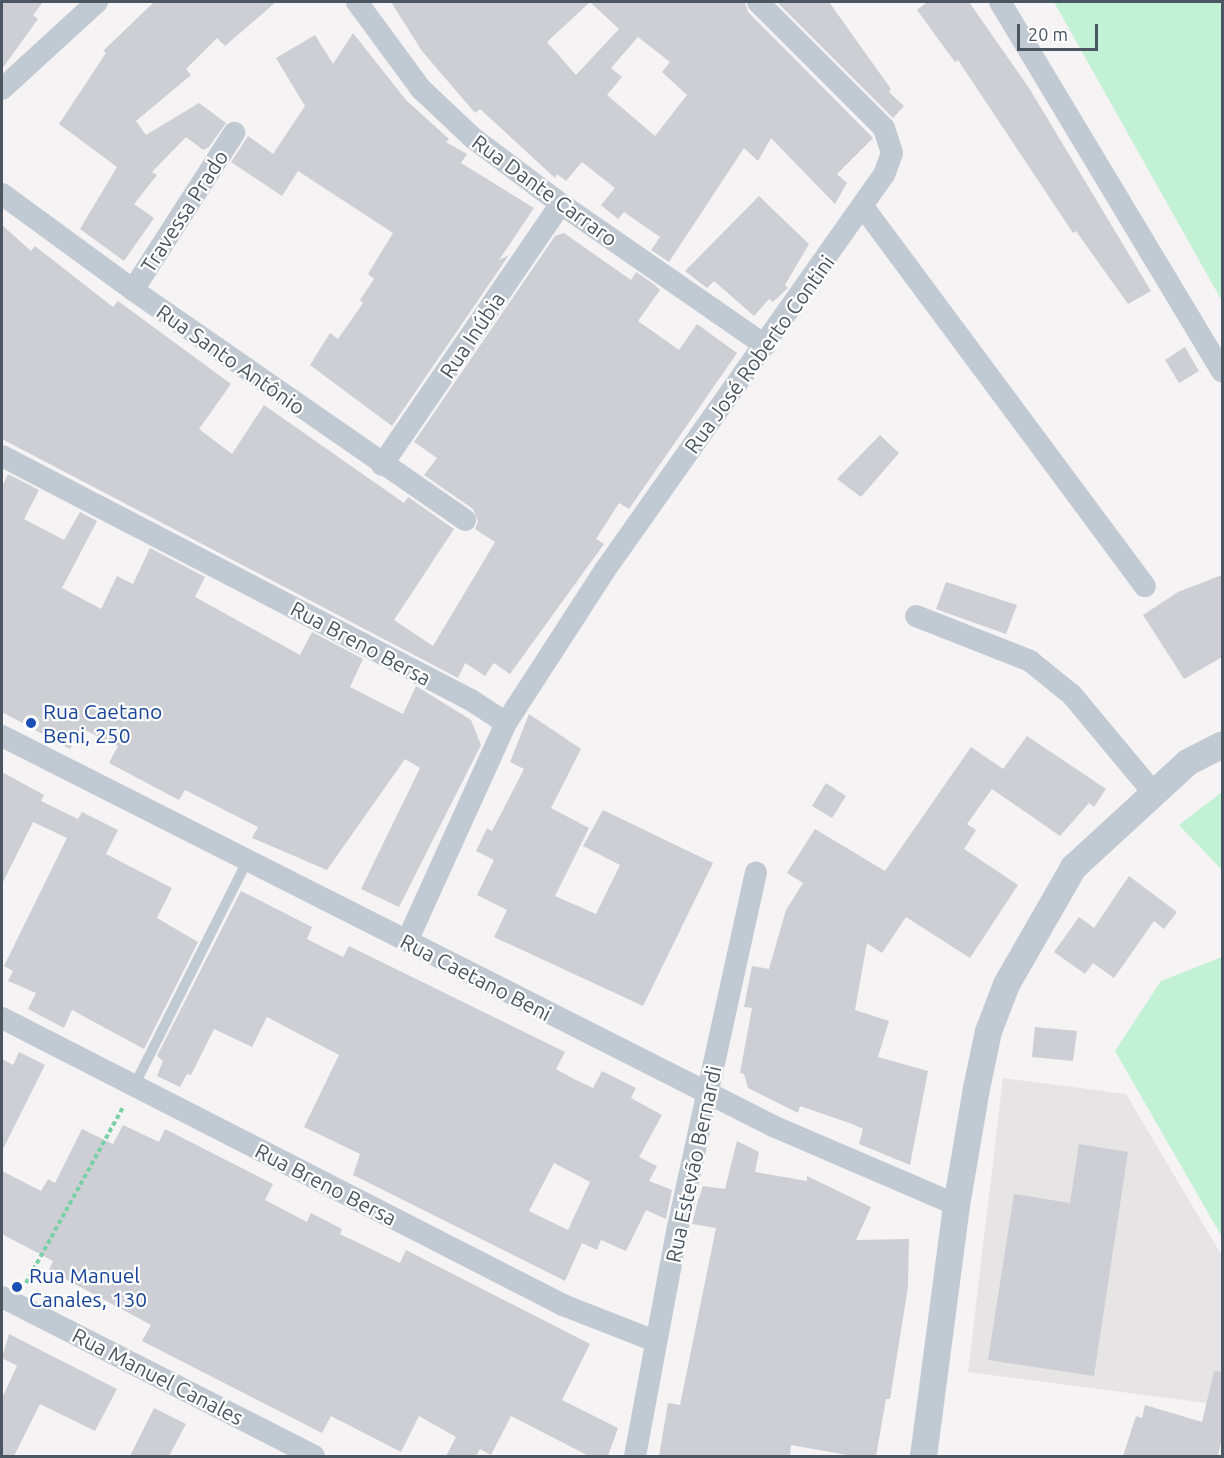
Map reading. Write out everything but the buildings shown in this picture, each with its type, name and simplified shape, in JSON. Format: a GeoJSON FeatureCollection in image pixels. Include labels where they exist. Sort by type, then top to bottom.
{"type":"FeatureCollection","features":[{"type":"Feature","properties":{"kind":"street"},"geometry":{"type":"LineString","coordinates":[[2,89],[97,2]]}},
{"type":"Feature","properties":{"kind":"street","name":"Rua Dante Carraro"},"geometry":{"type":"LineString","coordinates":[[357,2],[404,67],[444,112],[561,204],[765,345]]}},
{"type":"Feature","properties":{"kind":"street","name":"Rua José Roberto Contini"},"geometry":{"type":"LineString","coordinates":[[506,723],[605,570],[864,208],[884,175],[892,153],[884,128],[758,2]]}},
{"type":"Feature","properties":{"kind":"street"},"geometry":{"type":"LineString","coordinates":[[1000,2],[1222,371]]}},
{"type":"Feature","properties":{"kind":"street","name":"Travessa Prado"},"geometry":{"type":"LineString","coordinates":[[133,290],[234,133]]}},
{"type":"Feature","properties":{"kind":"street","name":"Rua Santo Antônio"},"geometry":{"type":"LineString","coordinates":[[2,194],[133,290],[382,465],[465,520]]}},
{"type":"Feature","properties":{"kind":"street","name":"Rua Inúbia"},"geometry":{"type":"LineString","coordinates":[[382,465],[561,204]]}},
{"type":"Feature","properties":{"kind":"street"},"geometry":{"type":"LineString","coordinates":[[864,208],[1145,586]]}},
{"type":"Feature","properties":{"kind":"street","name":"Rua Breno Bersa"},"geometry":{"type":"LineString","coordinates":[[2,456],[471,700],[506,723]]}},
{"type":"Feature","properties":{"kind":"street"},"geometry":{"type":"LineString","coordinates":[[916,616],[1030,661],[1072,696],[1152,791]]}},
{"type":"Feature","properties":{"kind":"street"},"geometry":{"type":"LineString","coordinates":[[407,941],[506,723]]}},
{"type":"Feature","properties":{"kind":"street","name":"Rua Caetano Beni"},"geometry":{"type":"LineString","coordinates":[[2,736],[563,1022],[707,1090],[773,1126],[956,1205]]}},
{"type":"Feature","properties":{"kind":"street"},"geometry":{"type":"LineString","coordinates":[[923,1456],[956,1205],[988,1031],[1006,984],[1073,867],[1152,791],[1187,762],[1222,744]]}},
{"type":"Feature","properties":{"kind":"street","name":"Rua Estevão Bernardi"},"geometry":{"type":"LineString","coordinates":[[635,1456],[655,1341],[707,1090],[732,993],[756,872]]}},
{"type":"Feature","properties":{"kind":"street","name":"Rua Breno Bersa"},"geometry":{"type":"LineString","coordinates":[[2,1018],[563,1305],[655,1341]]}},
{"type":"Feature","properties":{"kind":"street","name":"Rua Manuel Canales"},"geometry":{"type":"LineString","coordinates":[[8,1300],[314,1456]]}},
{"type":"Feature","properties":{"kind":"lane"},"geometry":{"type":"LineString","coordinates":[[134,1086],[247,861]]}},
{"type":"Feature","properties":{"kind":"path"},"geometry":{"type":"LineString","coordinates":[[8,1300],[70,1197],[81,1188],[134,1086]]}},
{"type":"Feature","properties":{"kind":"shaded area"},"geometry":{"type":"Polygon","coordinates":[[[1003,1078],[1126,1094],[1222,1256],[1222,1405],[968,1372],[1003,1078]]]}},
{"type":"Feature","properties":{"kind":"green space"},"geometry":{"type":"Polygon","coordinates":[[[1054,2],[1222,2],[1222,301],[1054,2]]]}},
{"type":"Feature","properties":{"kind":"green space"},"geometry":{"type":"Polygon","coordinates":[[[1222,792],[1222,870],[1179,825],[1222,792]]]}},
{"type":"Feature","properties":{"kind":"green space"},"geometry":{"type":"Polygon","coordinates":[[[1222,957],[1222,1237],[1115,1051],[1161,981],[1222,957]]]}},
{"type":"Feature","properties":{"kind":"place","name":"Rua Caetano Beni, 250"},"geometry":{"type":"Point","coordinates":[31,723]}},
{"type":"Feature","properties":{"kind":"place","name":"Rua Manuel Canales, 130"},"geometry":{"type":"Point","coordinates":[17,1287]}}]}
